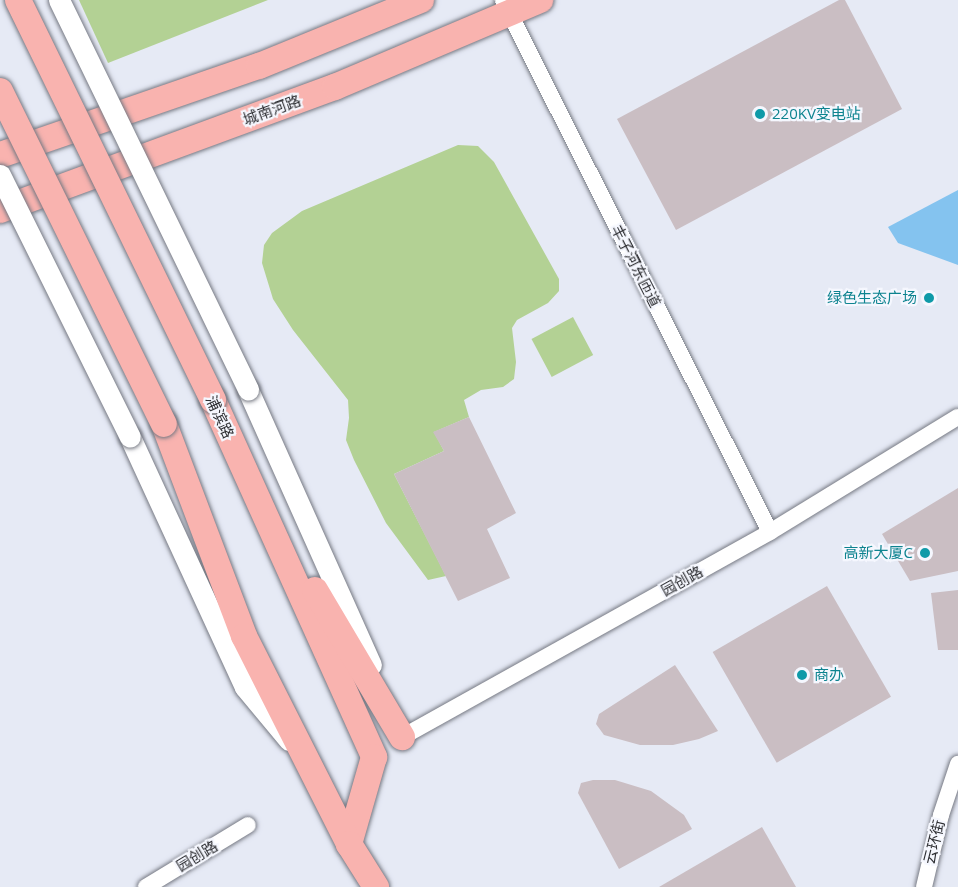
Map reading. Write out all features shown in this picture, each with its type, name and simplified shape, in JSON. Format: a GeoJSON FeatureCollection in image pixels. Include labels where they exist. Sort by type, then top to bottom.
{"type":"FeatureCollection","features":[{"type":"Feature","properties":{"kind":"main road","name":"浦滨路"},"geometry":{"type":"LineString","coordinates":[[18,0],[213,400],[374,758],[349,844]]}},
{"type":"Feature","properties":{"kind":"main road"},"geometry":{"type":"LineString","coordinates":[[0,155],[248,70],[421,0]]}},
{"type":"Feature","properties":{"kind":"main road","name":"城南河路"},"geometry":{"type":"LineString","coordinates":[[0,210],[335,87],[507,7],[540,0]]}},
{"type":"Feature","properties":{"kind":"main road"},"geometry":{"type":"LineString","coordinates":[[0,90],[164,424],[244,636],[349,844],[376,887]]}},
{"type":"Feature","properties":{"kind":"main road"},"geometry":{"type":"LineString","coordinates":[[213,400],[330,617],[402,737]]}},
{"type":"Feature","properties":{"kind":"street"},"geometry":{"type":"LineString","coordinates":[[59,0],[248,390],[402,737]]}},
{"type":"Feature","properties":{"kind":"street","name":"丰子河东匝道"},"geometry":{"type":"LineString","coordinates":[[507,7],[770,532]]}},
{"type":"Feature","properties":{"kind":"street"},"geometry":{"type":"LineString","coordinates":[[0,175],[130,437],[245,687],[305,759]]}},
{"type":"Feature","properties":{"kind":"street","name":"园创路"},"geometry":{"type":"LineString","coordinates":[[402,737],[770,532],[958,417]]}},
{"type":"Feature","properties":{"kind":"street","name":"云环街"},"geometry":{"type":"LineString","coordinates":[[924,887],[941,815],[958,764]]}},
{"type":"Feature","properties":{"kind":"street","name":"园创路"},"geometry":{"type":"LineString","coordinates":[[146,887],[248,825]]}},
{"type":"Feature","properties":{"kind":"green space"},"geometry":{"type":"Polygon","coordinates":[[[79,0],[268,0],[108,63],[79,0]]]}},
{"type":"Feature","properties":{"kind":"green space"},"geometry":{"type":"Polygon","coordinates":[[[458,145],[478,146],[494,162],[559,279],[559,291],[548,303],[517,320],[512,328],[516,362],[514,379],[503,387],[481,390],[464,400],[469,417],[434,432],[444,451],[394,474],[446,576],[428,580],[386,523],[354,460],[346,440],[349,418],[348,400],[293,330],[273,299],[262,263],[264,245],[272,233],[302,211],[458,145]]]}},
{"type":"Feature","properties":{"kind":"green space"},"geometry":{"type":"Polygon","coordinates":[[[573,317],[593,355],[552,377],[532,339],[573,317]]]}},
{"type":"Feature","properties":{"kind":"water"},"geometry":{"type":"Polygon","coordinates":[[[958,190],[958,265],[898,243],[888,227],[958,190]]]}},
{"type":"Feature","properties":{"kind":"building","name":"220KV变电站"},"geometry":{"type":"Polygon","coordinates":[[[839,0],[845,0],[902,109],[676,230],[617,119],[839,0]]]}},
{"type":"Feature","properties":{"kind":"building"},"geometry":{"type":"Polygon","coordinates":[[[469,417],[516,513],[487,529],[510,578],[458,601],[394,474],[444,451],[433,432],[469,417]]]}},
{"type":"Feature","properties":{"kind":"building","name":"高新大厦C"},"geometry":{"type":"Polygon","coordinates":[[[958,488],[958,571],[910,581],[882,534],[958,488]]]}},
{"type":"Feature","properties":{"kind":"building","name":"商办"},"geometry":{"type":"Polygon","coordinates":[[[827,586],[891,697],[777,763],[713,652],[827,586]]]}},
{"type":"Feature","properties":{"kind":"building"},"geometry":{"type":"Polygon","coordinates":[[[958,590],[958,650],[938,650],[931,593],[958,590]]]}},
{"type":"Feature","properties":{"kind":"building"},"geometry":{"type":"Polygon","coordinates":[[[675,665],[718,731],[699,739],[673,745],[640,745],[604,735],[596,724],[599,714],[675,665]]]}},
{"type":"Feature","properties":{"kind":"building"},"geometry":{"type":"Polygon","coordinates":[[[593,780],[615,780],[651,791],[684,815],[692,829],[619,869],[578,793],[581,783],[593,780]]]}},
{"type":"Feature","properties":{"kind":"building"},"geometry":{"type":"Polygon","coordinates":[[[762,827],[796,887],[659,887],[762,827]]]}},
{"type":"Feature","properties":{"kind":"place","name":"220KV变电站"},"geometry":{"type":"Point","coordinates":[760,114]}},
{"type":"Feature","properties":{"kind":"place","name":"绿色生态广场"},"geometry":{"type":"Point","coordinates":[929,298]}},
{"type":"Feature","properties":{"kind":"place","name":"高新大厦C"},"geometry":{"type":"Point","coordinates":[925,553]}},
{"type":"Feature","properties":{"kind":"place","name":"商办"},"geometry":{"type":"Point","coordinates":[802,675]}}]}
